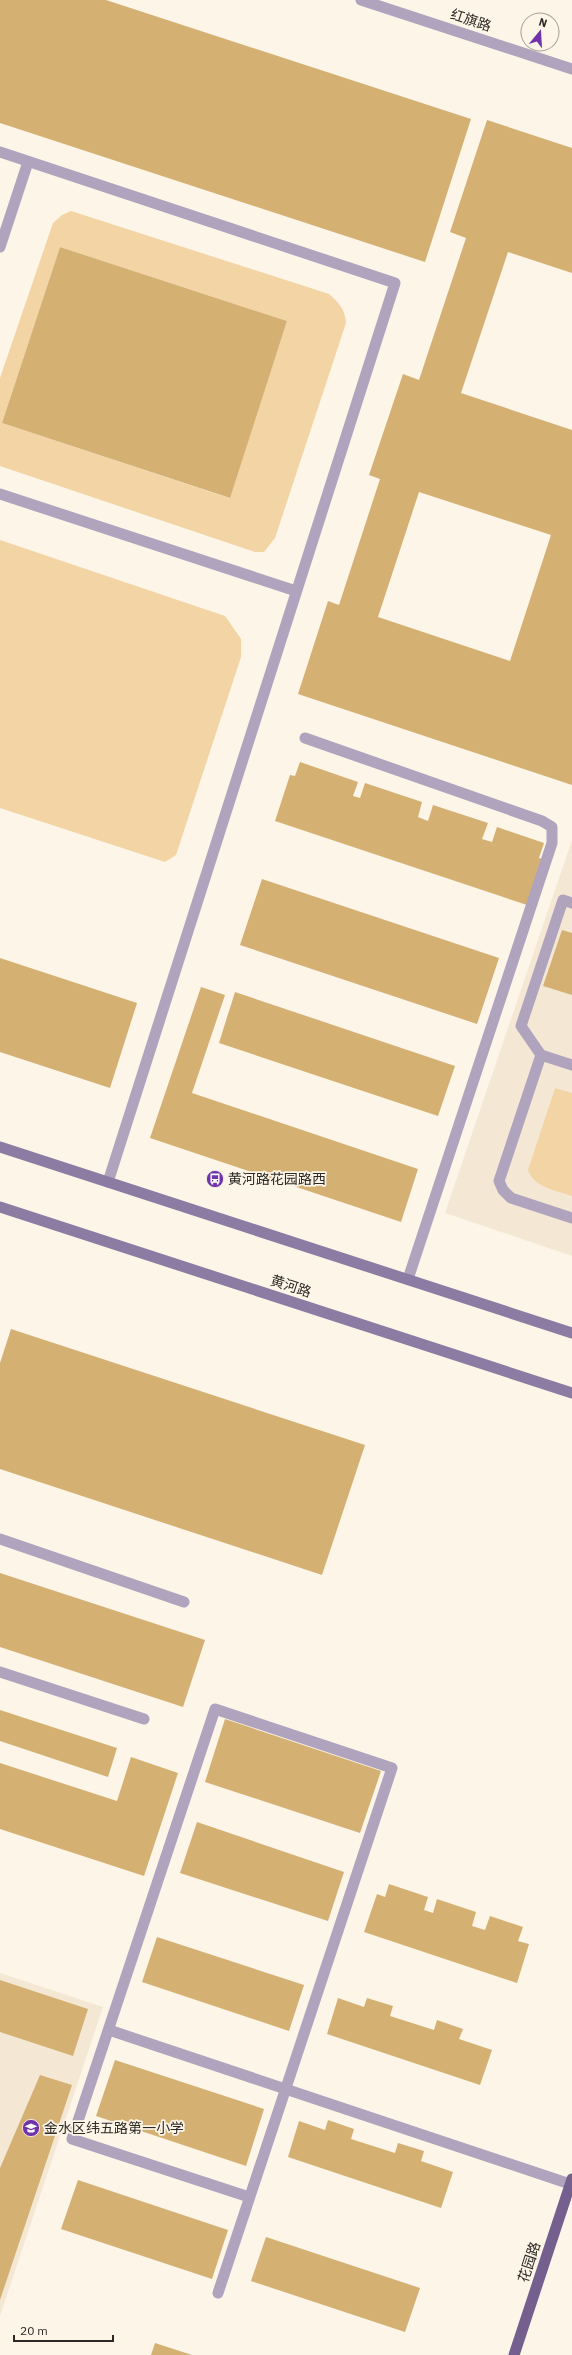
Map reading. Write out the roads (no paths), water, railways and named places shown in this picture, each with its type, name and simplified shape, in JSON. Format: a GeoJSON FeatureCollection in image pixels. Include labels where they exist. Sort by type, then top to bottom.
{"type":"FeatureCollection","features":[{"type":"Feature","properties":{"kind":"main road"},"geometry":{"type":"LineString","coordinates":[[0,1147],[572,1333]]}},
{"type":"Feature","properties":{"kind":"main road","name":"黄河路"},"geometry":{"type":"LineString","coordinates":[[0,1208],[572,1393]]}},
{"type":"Feature","properties":{"kind":"main road","name":"花园路"},"geometry":{"type":"LineString","coordinates":[[514,2355],[571,2182]]}},
{"type":"Feature","properties":{"kind":"street","name":"红旗路"},"geometry":{"type":"LineString","coordinates":[[361,0],[572,69]]}},
{"type":"Feature","properties":{"kind":"street"},"geometry":{"type":"LineString","coordinates":[[0,152],[395,283],[108,1182]]}},
{"type":"Feature","properties":{"kind":"street"},"geometry":{"type":"LineString","coordinates":[[0,248],[28,162]]}},
{"type":"Feature","properties":{"kind":"street"},"geometry":{"type":"LineString","coordinates":[[0,494],[296,591]]}},
{"type":"Feature","properties":{"kind":"street"},"geometry":{"type":"LineString","coordinates":[[305,738],[542,821],[552,828],[552,843],[408,1279]]}},
{"type":"Feature","properties":{"kind":"street"},"geometry":{"type":"LineString","coordinates":[[572,903],[563,900],[521,1026],[541,1054],[572,1065]]}},
{"type":"Feature","properties":{"kind":"street"},"geometry":{"type":"LineString","coordinates":[[541,1054],[499,1180],[503,1190],[511,1198],[572,1218]]}},
{"type":"Feature","properties":{"kind":"street"},"geometry":{"type":"LineString","coordinates":[[0,1539],[184,1602]]}},
{"type":"Feature","properties":{"kind":"street"},"geometry":{"type":"LineString","coordinates":[[0,1672],[144,1719]]}},
{"type":"Feature","properties":{"kind":"street"},"geometry":{"type":"LineString","coordinates":[[218,2293],[392,1768],[215,1709],[72,2139],[249,2197]]}},
{"type":"Feature","properties":{"kind":"street"},"geometry":{"type":"LineString","coordinates":[[108,2030],[571,2182]]}},
{"type":"Feature","properties":{"kind":"place","name":"黄河路花园路西"},"geometry":{"type":"Point","coordinates":[215,1179]}},
{"type":"Feature","properties":{"kind":"place","name":"金水区纬五路第一小学"},"geometry":{"type":"Point","coordinates":[31,2128]}}]}
